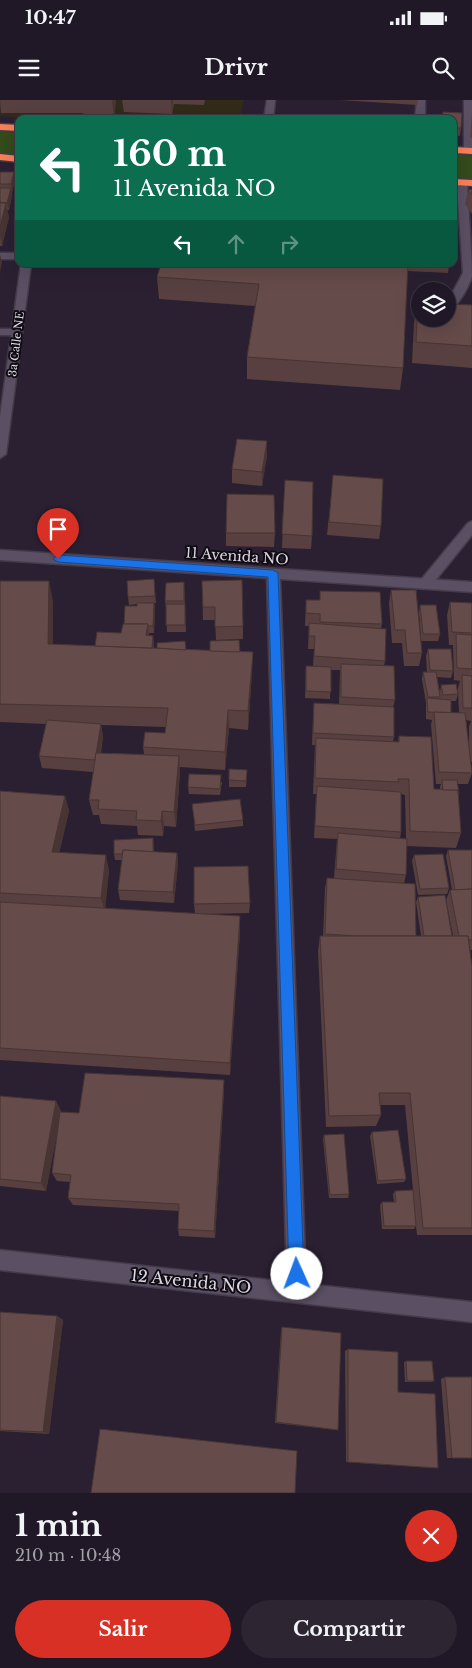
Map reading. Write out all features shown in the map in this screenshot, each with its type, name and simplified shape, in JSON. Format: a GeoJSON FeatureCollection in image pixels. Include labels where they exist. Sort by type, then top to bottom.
{"type":"FeatureCollection","features":[{"type":"Feature","properties":{"kind":"highway"},"geometry":{"type":"LineString","coordinates":[[0,127],[15,128]]}},
{"type":"Feature","properties":{"kind":"highway"},"geometry":{"type":"LineString","coordinates":[[457,150],[471,151]]}},
{"type":"Feature","properties":{"kind":"highway"},"geometry":{"type":"LineString","coordinates":[[0,157],[15,158]]}},
{"type":"Feature","properties":{"kind":"street"},"geometry":{"type":"LineString","coordinates":[[269,115],[271,100]]}},
{"type":"Feature","properties":{"kind":"street"},"geometry":{"type":"LineString","coordinates":[[420,115],[421,100]]}},
{"type":"Feature","properties":{"kind":"street"},"geometry":{"type":"LineString","coordinates":[[468,100],[471,151]]}},
{"type":"Feature","properties":{"kind":"street"},"geometry":{"type":"LineString","coordinates":[[456,296],[468,273],[469,239],[463,183]]}},
{"type":"Feature","properties":{"kind":"street"},"geometry":{"type":"LineString","coordinates":[[0,256],[15,256]]}},
{"type":"Feature","properties":{"kind":"street","name":"3a Calle NE"},"geometry":{"type":"LineString","coordinates":[[0,454],[5,389],[17,332],[26,267]]}},
{"type":"Feature","properties":{"kind":"street"},"geometry":{"type":"LineString","coordinates":[[0,332],[17,332]]}},
{"type":"Feature","properties":{"kind":"street"},"geometry":{"type":"LineString","coordinates":[[425,584],[472,526]]}},
{"type":"Feature","properties":{"kind":"street","name":"11 Avenida NO"},"geometry":{"type":"LineString","coordinates":[[0,555],[472,587]]}},
{"type":"Feature","properties":{"kind":"street"},"geometry":{"type":"LineString","coordinates":[[273,573],[298,1293]]}},
{"type":"Feature","properties":{"kind":"street","name":"12 Avenida NO"},"geometry":{"type":"LineString","coordinates":[[0,1260],[472,1312]]}},
{"type":"Feature","properties":{"kind":"shaded area"},"geometry":{"type":"Polygon","coordinates":[[[0,100],[244,100],[241,115],[0,116],[0,100]]]}},
{"type":"Feature","properties":{"kind":"green space"},"geometry":{"type":"Polygon","coordinates":[[[0,129],[15,130],[15,157],[0,156],[0,129]]]}},
{"type":"Feature","properties":{"kind":"green space"},"geometry":{"type":"Polygon","coordinates":[[[457,151],[472,152],[472,183],[457,182],[457,151]]]}},
{"type":"Feature","properties":{"kind":"building"},"geometry":{"type":"Polygon","coordinates":[[[443,112],[462,113],[461,128],[457,128],[457,115],[443,115],[443,112]]]}},
{"type":"Feature","properties":{"kind":"building"},"geometry":{"type":"Polygon","coordinates":[[[0,172],[14,172],[11,184],[0,184],[0,172]]]}},
{"type":"Feature","properties":{"kind":"building"},"geometry":{"type":"Polygon","coordinates":[[[0,188],[11,188],[7,203],[0,202],[0,188]]]}},
{"type":"Feature","properties":{"kind":"building"},"geometry":{"type":"Polygon","coordinates":[[[0,203],[6,203],[0,227],[0,203]]]}},
{"type":"Feature","properties":{"kind":"building"},"geometry":{"type":"Polygon","coordinates":[[[160,267],[408,267],[403,368],[247,357],[259,284],[157,277],[160,267]]]}},
{"type":"Feature","properties":{"kind":"building"},"geometry":{"type":"Polygon","coordinates":[[[456,304],[472,305],[472,346],[416,342],[417,327],[456,327],[456,304]]]}},
{"type":"Feature","properties":{"kind":"building"},"geometry":{"type":"Polygon","coordinates":[[[237,439],[267,441],[262,472],[232,469],[237,439]]]}},
{"type":"Feature","properties":{"kind":"building"},"geometry":{"type":"Polygon","coordinates":[[[333,475],[383,479],[381,526],[329,522],[333,475]]]}},
{"type":"Feature","properties":{"kind":"building"},"geometry":{"type":"Polygon","coordinates":[[[285,480],[313,482],[312,536],[282,534],[285,480]]]}},
{"type":"Feature","properties":{"kind":"building"},"geometry":{"type":"Polygon","coordinates":[[[227,494],[274,495],[275,533],[226,533],[227,494]]]}},
{"type":"Feature","properties":{"kind":"building"},"geometry":{"type":"Polygon","coordinates":[[[154,579],[155,596],[128,597],[127,581],[154,579]]]}},
{"type":"Feature","properties":{"kind":"building"},"geometry":{"type":"Polygon","coordinates":[[[242,580],[243,626],[215,627],[215,607],[203,607],[202,581],[242,580]]]}},
{"type":"Feature","properties":{"kind":"building"},"geometry":{"type":"Polygon","coordinates":[[[0,581],[49,581],[48,644],[253,652],[248,711],[228,710],[225,752],[143,747],[145,732],[165,733],[168,708],[0,704],[0,581]]]}},
{"type":"Feature","properties":{"kind":"building"},"geometry":{"type":"Polygon","coordinates":[[[184,582],[184,601],[165,601],[166,583],[184,582]]]}},
{"type":"Feature","properties":{"kind":"building"},"geometry":{"type":"Polygon","coordinates":[[[391,590],[416,590],[422,653],[407,653],[405,630],[395,630],[391,590]]]}},
{"type":"Feature","properties":{"kind":"building"},"geometry":{"type":"Polygon","coordinates":[[[320,591],[380,592],[382,624],[320,622],[320,614],[306,613],[306,600],[320,600],[320,591]]]}},
{"type":"Feature","properties":{"kind":"building"},"geometry":{"type":"Polygon","coordinates":[[[450,602],[472,603],[472,633],[452,632],[450,602]]]}},
{"type":"Feature","properties":{"kind":"building"},"geometry":{"type":"Polygon","coordinates":[[[137,603],[154,603],[153,626],[147,626],[148,624],[124,624],[125,606],[137,606],[137,603]]]}},
{"type":"Feature","properties":{"kind":"building"},"geometry":{"type":"Polygon","coordinates":[[[166,604],[185,604],[185,625],[166,625],[166,604]]]}},
{"type":"Feature","properties":{"kind":"building"},"geometry":{"type":"Polygon","coordinates":[[[420,605],[436,605],[440,634],[423,634],[420,605]]]}},
{"type":"Feature","properties":{"kind":"building"},"geometry":{"type":"Polygon","coordinates":[[[309,623],[386,629],[385,661],[314,656],[315,636],[309,636],[309,623]]]}},
{"type":"Feature","properties":{"kind":"building"},"geometry":{"type":"Polygon","coordinates":[[[123,624],[148,624],[146,635],[153,636],[152,648],[95,646],[97,632],[121,633],[123,624]]]}},
{"type":"Feature","properties":{"kind":"building"},"geometry":{"type":"Polygon","coordinates":[[[456,634],[472,635],[472,669],[457,668],[456,634]]]}},
{"type":"Feature","properties":{"kind":"building"},"geometry":{"type":"Polygon","coordinates":[[[239,640],[240,652],[210,651],[210,641],[239,640]]]}},
{"type":"Feature","properties":{"kind":"building"},"geometry":{"type":"Polygon","coordinates":[[[185,641],[186,650],[157,648],[157,643],[185,641]]]}},
{"type":"Feature","properties":{"kind":"building"},"geometry":{"type":"Polygon","coordinates":[[[428,649],[451,649],[453,671],[430,670],[428,649]]]}},
{"type":"Feature","properties":{"kind":"building"},"geometry":{"type":"Polygon","coordinates":[[[341,664],[394,666],[395,700],[341,697],[341,664]]]}},
{"type":"Feature","properties":{"kind":"building"},"geometry":{"type":"Polygon","coordinates":[[[306,666],[331,667],[331,692],[306,691],[306,666]]]}},
{"type":"Feature","properties":{"kind":"building"},"geometry":{"type":"Polygon","coordinates":[[[423,672],[436,672],[440,697],[428,697],[423,672]]]}},
{"type":"Feature","properties":{"kind":"building"},"geometry":{"type":"Polygon","coordinates":[[[462,675],[472,676],[472,708],[463,708],[462,675]]]}},
{"type":"Feature","properties":{"kind":"building"},"geometry":{"type":"Polygon","coordinates":[[[456,684],[458,694],[443,695],[441,685],[456,684]]]}},
{"type":"Feature","properties":{"kind":"building"},"geometry":{"type":"Polygon","coordinates":[[[427,698],[451,700],[451,713],[428,712],[427,698]]]}},
{"type":"Feature","properties":{"kind":"building"},"geometry":{"type":"Polygon","coordinates":[[[314,703],[394,707],[394,737],[313,733],[314,703]]]}},
{"type":"Feature","properties":{"kind":"building"},"geometry":{"type":"Polygon","coordinates":[[[434,712],[465,713],[472,773],[439,772],[434,712]]]}},
{"type":"Feature","properties":{"kind":"building"},"geometry":{"type":"Polygon","coordinates":[[[47,720],[101,724],[95,760],[39,756],[47,720]]]}},
{"type":"Feature","properties":{"kind":"building"},"geometry":{"type":"Polygon","coordinates":[[[399,736],[431,737],[434,789],[458,790],[461,833],[410,831],[409,779],[398,779],[399,782],[315,778],[316,738],[399,742],[399,736]]]}},
{"type":"Feature","properties":{"kind":"building"},"geometry":{"type":"Polygon","coordinates":[[[96,753],[179,756],[174,812],[162,811],[161,821],[136,820],[137,811],[98,809],[99,800],[89,800],[96,753]]]}},
{"type":"Feature","properties":{"kind":"building"},"geometry":{"type":"Polygon","coordinates":[[[229,769],[247,770],[246,781],[229,780],[229,769]]]}},
{"type":"Feature","properties":{"kind":"building"},"geometry":{"type":"Polygon","coordinates":[[[189,774],[221,775],[220,789],[188,787],[189,774]]]}},
{"type":"Feature","properties":{"kind":"building"},"geometry":{"type":"Polygon","coordinates":[[[442,780],[457,780],[459,794],[458,790],[443,790],[442,780]]]}},
{"type":"Feature","properties":{"kind":"building"},"geometry":{"type":"Polygon","coordinates":[[[317,786],[401,792],[401,832],[315,826],[317,786]]]}},
{"type":"Feature","properties":{"kind":"building"},"geometry":{"type":"Polygon","coordinates":[[[0,791],[65,796],[52,852],[106,855],[101,898],[0,893],[0,791]]]}},
{"type":"Feature","properties":{"kind":"building"},"geometry":{"type":"Polygon","coordinates":[[[240,799],[243,820],[195,825],[192,804],[240,799]]]}},
{"type":"Feature","properties":{"kind":"building"},"geometry":{"type":"Polygon","coordinates":[[[338,833],[407,839],[406,875],[336,869],[338,833]]]}},
{"type":"Feature","properties":{"kind":"building"},"geometry":{"type":"Polygon","coordinates":[[[153,838],[153,852],[123,850],[122,854],[114,854],[114,840],[153,838]]]}},
{"type":"Feature","properties":{"kind":"building"},"geometry":{"type":"Polygon","coordinates":[[[123,850],[177,853],[173,892],[118,890],[123,850]]]}},
{"type":"Feature","properties":{"kind":"building"},"geometry":{"type":"Polygon","coordinates":[[[448,850],[472,850],[472,889],[455,890],[448,850]]]}},
{"type":"Feature","properties":{"kind":"building"},"geometry":{"type":"Polygon","coordinates":[[[443,854],[449,888],[420,889],[414,855],[443,854]]]}},
{"type":"Feature","properties":{"kind":"building"},"geometry":{"type":"Polygon","coordinates":[[[248,866],[250,903],[194,904],[194,867],[248,866]]]}},
{"type":"Feature","properties":{"kind":"building"},"geometry":{"type":"Polygon","coordinates":[[[327,878],[415,884],[416,936],[325,934],[327,878]]]}},
{"type":"Feature","properties":{"kind":"building"},"geometry":{"type":"Polygon","coordinates":[[[472,889],[472,940],[469,940],[468,936],[459,936],[450,890],[472,889]]]}},
{"type":"Feature","properties":{"kind":"building"},"geometry":{"type":"Polygon","coordinates":[[[445,895],[452,936],[424,936],[418,897],[445,895]]]}},
{"type":"Feature","properties":{"kind":"building"},"geometry":{"type":"Polygon","coordinates":[[[0,902],[240,916],[230,1063],[0,1048],[0,902]]]}},
{"type":"Feature","properties":{"kind":"building"},"geometry":{"type":"Polygon","coordinates":[[[320,936],[468,936],[472,967],[472,1228],[423,1228],[410,1093],[379,1093],[381,1115],[329,1116],[320,936]]]}},
{"type":"Feature","properties":{"kind":"building"},"geometry":{"type":"Polygon","coordinates":[[[85,1073],[224,1080],[214,1231],[178,1229],[179,1204],[68,1198],[71,1175],[52,1173],[60,1112],[79,1113],[85,1073]]]}},
{"type":"Feature","properties":{"kind":"building"},"geometry":{"type":"Polygon","coordinates":[[[0,1096],[56,1101],[41,1183],[0,1179],[0,1096]]]}},
{"type":"Feature","properties":{"kind":"building"},"geometry":{"type":"Polygon","coordinates":[[[398,1130],[406,1179],[378,1181],[372,1132],[398,1130]]]}},
{"type":"Feature","properties":{"kind":"building"},"geometry":{"type":"Polygon","coordinates":[[[344,1134],[349,1194],[330,1195],[324,1135],[344,1134]]]}},
{"type":"Feature","properties":{"kind":"building"},"geometry":{"type":"Polygon","coordinates":[[[413,1190],[416,1226],[384,1226],[382,1202],[396,1202],[395,1191],[413,1190]]]}},
{"type":"Feature","properties":{"kind":"building"},"geometry":{"type":"Polygon","coordinates":[[[0,1312],[57,1316],[43,1432],[0,1430],[0,1312]]]}},
{"type":"Feature","properties":{"kind":"building"},"geometry":{"type":"Polygon","coordinates":[[[282,1327],[341,1333],[338,1430],[276,1422],[282,1327]]]}},
{"type":"Feature","properties":{"kind":"building"},"geometry":{"type":"Polygon","coordinates":[[[348,1349],[398,1352],[398,1392],[435,1394],[438,1468],[348,1462],[348,1349]]]}},
{"type":"Feature","properties":{"kind":"building"},"geometry":{"type":"Polygon","coordinates":[[[406,1361],[432,1361],[434,1381],[407,1381],[406,1361]]]}},
{"type":"Feature","properties":{"kind":"building"},"geometry":{"type":"Polygon","coordinates":[[[445,1377],[472,1377],[472,1458],[452,1458],[445,1377]]]}},
{"type":"Feature","properties":{"kind":"building"},"geometry":{"type":"Polygon","coordinates":[[[100,1429],[297,1451],[295,1493],[91,1493],[100,1429]]]}},
{"type":"Feature","properties":{"kind":"route"},"geometry":{"type":"LineString","coordinates":[[58,559],[273,573],[297,1274]]}}]}
